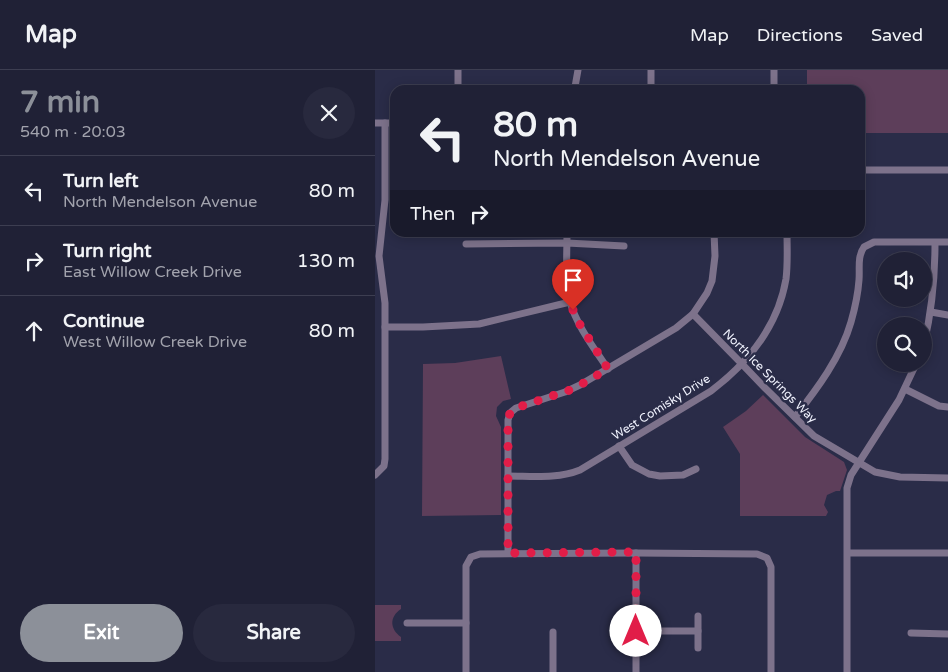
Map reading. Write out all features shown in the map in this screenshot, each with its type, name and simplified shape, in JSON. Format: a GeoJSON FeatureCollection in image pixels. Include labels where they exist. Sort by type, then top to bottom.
{"type":"FeatureCollection","features":[{"type":"Feature","properties":{"kind":"street"},"geometry":{"type":"LineString","coordinates":[[458,70],[458,85]]}},
{"type":"Feature","properties":{"kind":"street"},"geometry":{"type":"LineString","coordinates":[[575,85],[578,70]]}},
{"type":"Feature","properties":{"kind":"street"},"geometry":{"type":"LineString","coordinates":[[651,70],[651,85]]}},
{"type":"Feature","properties":{"kind":"street"},"geometry":{"type":"LineString","coordinates":[[775,70],[775,85]]}},
{"type":"Feature","properties":{"kind":"street"},"geometry":{"type":"LineString","coordinates":[[375,123],[390,123]]}},
{"type":"Feature","properties":{"kind":"street"},"geometry":{"type":"LineString","coordinates":[[377,474],[384,466],[385,459],[385,303],[379,256],[385,200],[385,123]]}},
{"type":"Feature","properties":{"kind":"street"},"geometry":{"type":"LineString","coordinates":[[865,170],[948,170]]}},
{"type":"Feature","properties":{"kind":"street"},"geometry":{"type":"LineString","coordinates":[[567,237],[567,278],[570,302],[579,323],[608,369]]}},
{"type":"Feature","properties":{"kind":"street"},"geometry":{"type":"LineString","coordinates":[[508,553],[508,420],[510,413],[516,408],[573,389],[676,328],[693,314],[707,293],[711,282],[715,256],[714,237]]}},
{"type":"Feature","properties":{"kind":"street","name":"West Comisky Drive"},"geometry":{"type":"LineString","coordinates":[[508,476],[557,476],[569,474],[711,391],[726,380],[742,364],[765,334],[778,308],[785,279],[787,237]]}},
{"type":"Feature","properties":{"kind":"street"},"geometry":{"type":"LineString","coordinates":[[795,417],[834,361],[845,339],[856,301],[860,256],[864,247],[874,242],[948,242]]}},
{"type":"Feature","properties":{"kind":"street"},"geometry":{"type":"LineString","coordinates":[[930,317],[935,278],[935,242]]}},
{"type":"Feature","properties":{"kind":"street"},"geometry":{"type":"LineString","coordinates":[[466,244],[567,243],[624,246]]}},
{"type":"Feature","properties":{"kind":"street"},"geometry":{"type":"LineString","coordinates":[[385,327],[479,324],[570,302]]}},
{"type":"Feature","properties":{"kind":"street"},"geometry":{"type":"LineString","coordinates":[[931,312],[948,315]]}},
{"type":"Feature","properties":{"kind":"street","name":"North Ice Springs Way"},"geometry":{"type":"LineString","coordinates":[[693,314],[814,436],[859,464],[887,476],[948,478]]}},
{"type":"Feature","properties":{"kind":"street"},"geometry":{"type":"LineString","coordinates":[[847,672],[848,484],[851,475],[905,389],[913,372]]}},
{"type":"Feature","properties":{"kind":"street"},"geometry":{"type":"LineString","coordinates":[[905,389],[939,406],[948,407]]}},
{"type":"Feature","properties":{"kind":"street"},"geometry":{"type":"LineString","coordinates":[[619,446],[632,465],[649,474],[683,476],[696,469]]}},
{"type":"Feature","properties":{"kind":"street"},"geometry":{"type":"LineString","coordinates":[[636,552],[636,672]]}},
{"type":"Feature","properties":{"kind":"street"},"geometry":{"type":"LineString","coordinates":[[466,672],[466,566],[471,557],[480,554],[508,553],[636,552],[757,554],[767,558],[771,567],[771,672]]}},
{"type":"Feature","properties":{"kind":"street"},"geometry":{"type":"LineString","coordinates":[[848,552],[948,553]]}},
{"type":"Feature","properties":{"kind":"street"},"geometry":{"type":"LineString","coordinates":[[698,616],[698,648]]}},
{"type":"Feature","properties":{"kind":"street"},"geometry":{"type":"LineString","coordinates":[[407,623],[466,623]]}},
{"type":"Feature","properties":{"kind":"street"},"geometry":{"type":"LineString","coordinates":[[636,631],[698,631]]}},
{"type":"Feature","properties":{"kind":"street"},"geometry":{"type":"LineString","coordinates":[[553,632],[553,672]]}},
{"type":"Feature","properties":{"kind":"street"},"geometry":{"type":"LineString","coordinates":[[911,633],[948,634]]}},
{"type":"Feature","properties":{"kind":"shaded area"},"geometry":{"type":"Polygon","coordinates":[[[807,70],[948,70],[948,133],[865,133],[865,85],[807,85],[807,70]]]}},
{"type":"Feature","properties":{"kind":"shaded area"},"geometry":{"type":"Polygon","coordinates":[[[501,356],[511,399],[503,401],[497,407],[496,416],[501,427],[501,515],[422,516],[423,364],[455,363],[501,356]]]}},
{"type":"Feature","properties":{"kind":"shaded area"},"geometry":{"type":"Polygon","coordinates":[[[763,395],[805,437],[844,462],[847,470],[840,491],[827,495],[824,505],[828,512],[826,516],[740,516],[740,454],[723,427],[746,411],[763,395]]]}},
{"type":"Feature","properties":{"kind":"shaded area"},"geometry":{"type":"Polygon","coordinates":[[[375,605],[401,605],[401,609],[394,616],[392,623],[397,634],[401,637],[401,641],[375,641],[375,605]]]}},
{"type":"Feature","properties":{"kind":"route"},"geometry":{"type":"LineString","coordinates":[[573,310],[608,369],[573,389],[516,408],[510,413],[508,420],[508,553],[636,552],[636,631]]}}]}
